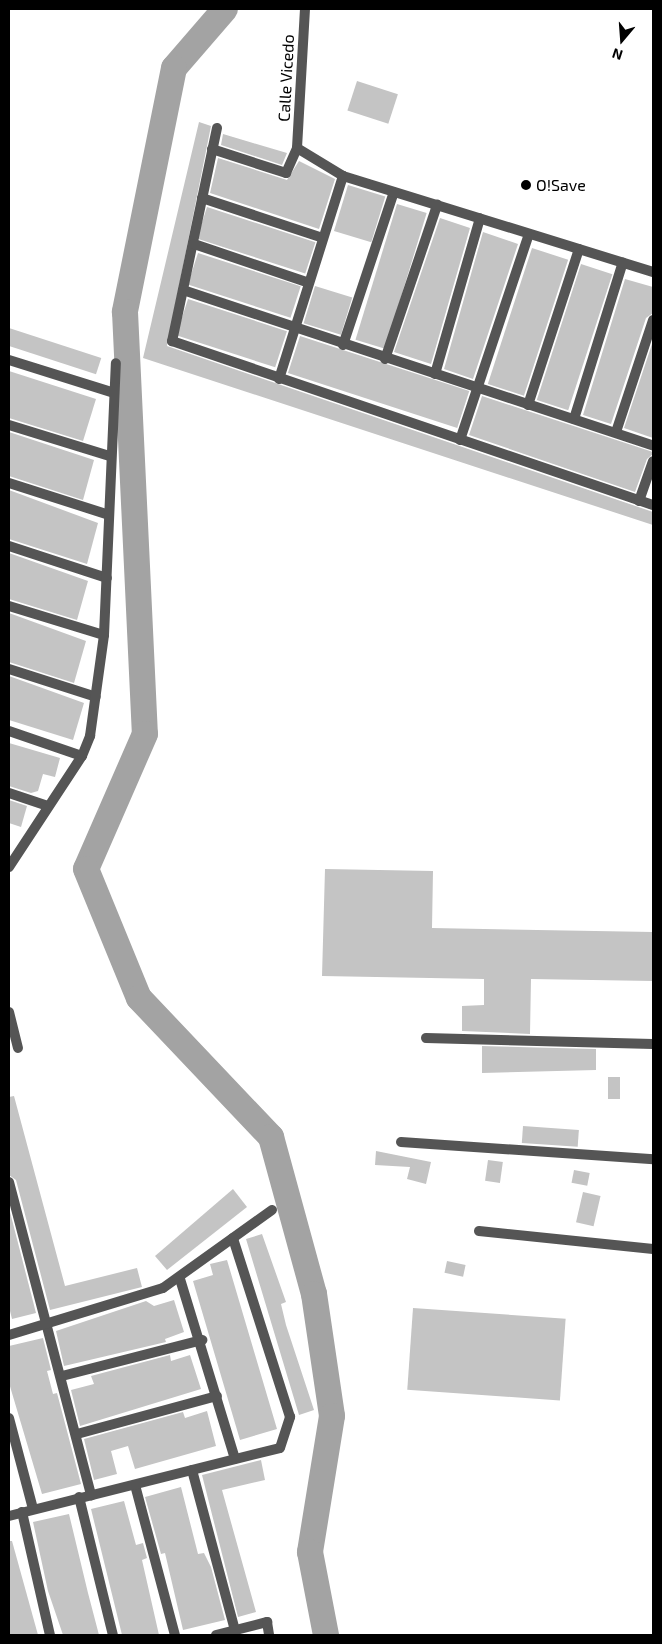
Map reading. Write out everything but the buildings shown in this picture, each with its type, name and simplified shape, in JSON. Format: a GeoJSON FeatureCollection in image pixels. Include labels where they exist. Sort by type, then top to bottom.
{"type":"FeatureCollection","features":[{"type":"Feature","properties":{"kind":"street","name":"Calle Vicedo"},"geometry":{"type":"LineString","coordinates":[[297,148],[305,9]]}},
{"type":"Feature","properties":{"kind":"street"},"geometry":{"type":"LineString","coordinates":[[217,128],[172,341],[653,505]]}},
{"type":"Feature","properties":{"kind":"street"},"geometry":{"type":"LineString","coordinates":[[212,149],[286,173],[297,148],[344,176],[653,272]]}},
{"type":"Feature","properties":{"kind":"street"},"geometry":{"type":"LineString","coordinates":[[279,379],[344,176]]}},
{"type":"Feature","properties":{"kind":"street"},"geometry":{"type":"LineString","coordinates":[[343,345],[394,192]]}},
{"type":"Feature","properties":{"kind":"street"},"geometry":{"type":"LineString","coordinates":[[202,198],[323,238]]}},
{"type":"Feature","properties":{"kind":"street"},"geometry":{"type":"LineString","coordinates":[[386,359],[437,205]]}},
{"type":"Feature","properties":{"kind":"street"},"geometry":{"type":"LineString","coordinates":[[435,374],[480,218]]}},
{"type":"Feature","properties":{"kind":"street"},"geometry":{"type":"LineString","coordinates":[[460,440],[530,234]]}},
{"type":"Feature","properties":{"kind":"street"},"geometry":{"type":"LineString","coordinates":[[194,244],[309,283]]}},
{"type":"Feature","properties":{"kind":"street"},"geometry":{"type":"LineString","coordinates":[[528,404],[579,249]]}},
{"type":"Feature","properties":{"kind":"street"},"geometry":{"type":"LineString","coordinates":[[574,418],[623,262]]}},
{"type":"Feature","properties":{"kind":"street"},"geometry":{"type":"LineString","coordinates":[[183,290],[296,330],[653,445]]}},
{"type":"Feature","properties":{"kind":"street"},"geometry":{"type":"LineString","coordinates":[[616,432],[653,320]]}},
{"type":"Feature","properties":{"kind":"street"},"geometry":{"type":"LineString","coordinates":[[9,360],[114,393]]}},
{"type":"Feature","properties":{"kind":"street"},"geometry":{"type":"LineString","coordinates":[[10,863],[82,756],[96,697],[104,635],[110,456],[116,363]]}},
{"type":"Feature","properties":{"kind":"street"},"geometry":{"type":"LineString","coordinates":[[9,425],[110,456]]}},
{"type":"Feature","properties":{"kind":"street"},"geometry":{"type":"LineString","coordinates":[[639,501],[653,461]]}},
{"type":"Feature","properties":{"kind":"street"},"geometry":{"type":"LineString","coordinates":[[9,484],[109,514]]}},
{"type":"Feature","properties":{"kind":"street"},"geometry":{"type":"LineString","coordinates":[[9,546],[107,578]]}},
{"type":"Feature","properties":{"kind":"street"},"geometry":{"type":"LineString","coordinates":[[9,606],[104,635]]}},
{"type":"Feature","properties":{"kind":"street"},"geometry":{"type":"LineString","coordinates":[[9,670],[96,697]]}},
{"type":"Feature","properties":{"kind":"street"},"geometry":{"type":"LineString","coordinates":[[9,731],[82,756]]}},
{"type":"Feature","properties":{"kind":"street"},"geometry":{"type":"LineString","coordinates":[[9,793],[48,806]]}},
{"type":"Feature","properties":{"kind":"street"},"geometry":{"type":"LineString","coordinates":[[9,1012],[18,1048]]}},
{"type":"Feature","properties":{"kind":"street"},"geometry":{"type":"LineString","coordinates":[[426,1038],[653,1044]]}},
{"type":"Feature","properties":{"kind":"street"},"geometry":{"type":"LineString","coordinates":[[401,1142],[653,1159]]}},
{"type":"Feature","properties":{"kind":"street"},"geometry":{"type":"LineString","coordinates":[[9,1182],[46,1325],[62,1376],[92,1495]]}},
{"type":"Feature","properties":{"kind":"street"},"geometry":{"type":"LineString","coordinates":[[9,1335],[46,1325],[180,1279],[272,1210]]}},
{"type":"Feature","properties":{"kind":"street"},"geometry":{"type":"LineString","coordinates":[[479,1231],[653,1249]]}},
{"type":"Feature","properties":{"kind":"street"},"geometry":{"type":"LineString","coordinates":[[9,1516],[280,1448],[290,1417],[233,1238]]}},
{"type":"Feature","properties":{"kind":"street"},"geometry":{"type":"LineString","coordinates":[[180,1279],[202,1340],[235,1460]]}},
{"type":"Feature","properties":{"kind":"street"},"geometry":{"type":"LineString","coordinates":[[62,1376],[202,1340]]}},
{"type":"Feature","properties":{"kind":"street"},"geometry":{"type":"LineString","coordinates":[[77,1434],[217,1396]]}},
{"type":"Feature","properties":{"kind":"street"},"geometry":{"type":"LineString","coordinates":[[9,1418],[33,1509]]}},
{"type":"Feature","properties":{"kind":"street"},"geometry":{"type":"LineString","coordinates":[[192,1470],[235,1631]]}},
{"type":"Feature","properties":{"kind":"street"},"geometry":{"type":"LineString","coordinates":[[135,1485],[174,1635]]}},
{"type":"Feature","properties":{"kind":"street"},"geometry":{"type":"LineString","coordinates":[[79,1497],[113,1635]]}},
{"type":"Feature","properties":{"kind":"street"},"geometry":{"type":"LineString","coordinates":[[22,1512],[50,1635]]}},
{"type":"Feature","properties":{"kind":"street"},"geometry":{"type":"LineString","coordinates":[[216,1635],[267,1622],[270,1635]]}},
{"type":"Feature","properties":{"kind":"waterway"},"geometry":{"type":"LineString","coordinates":[[225,9],[174,68],[125,312],[145,734],[86,869],[139,998],[271,1137],[314,1294],[332,1416],[310,1552],[326,1635]]}},
{"type":"Feature","properties":{"kind":"place","name":"O!Save"},"geometry":{"type":"Point","coordinates":[526,185]}}]}
